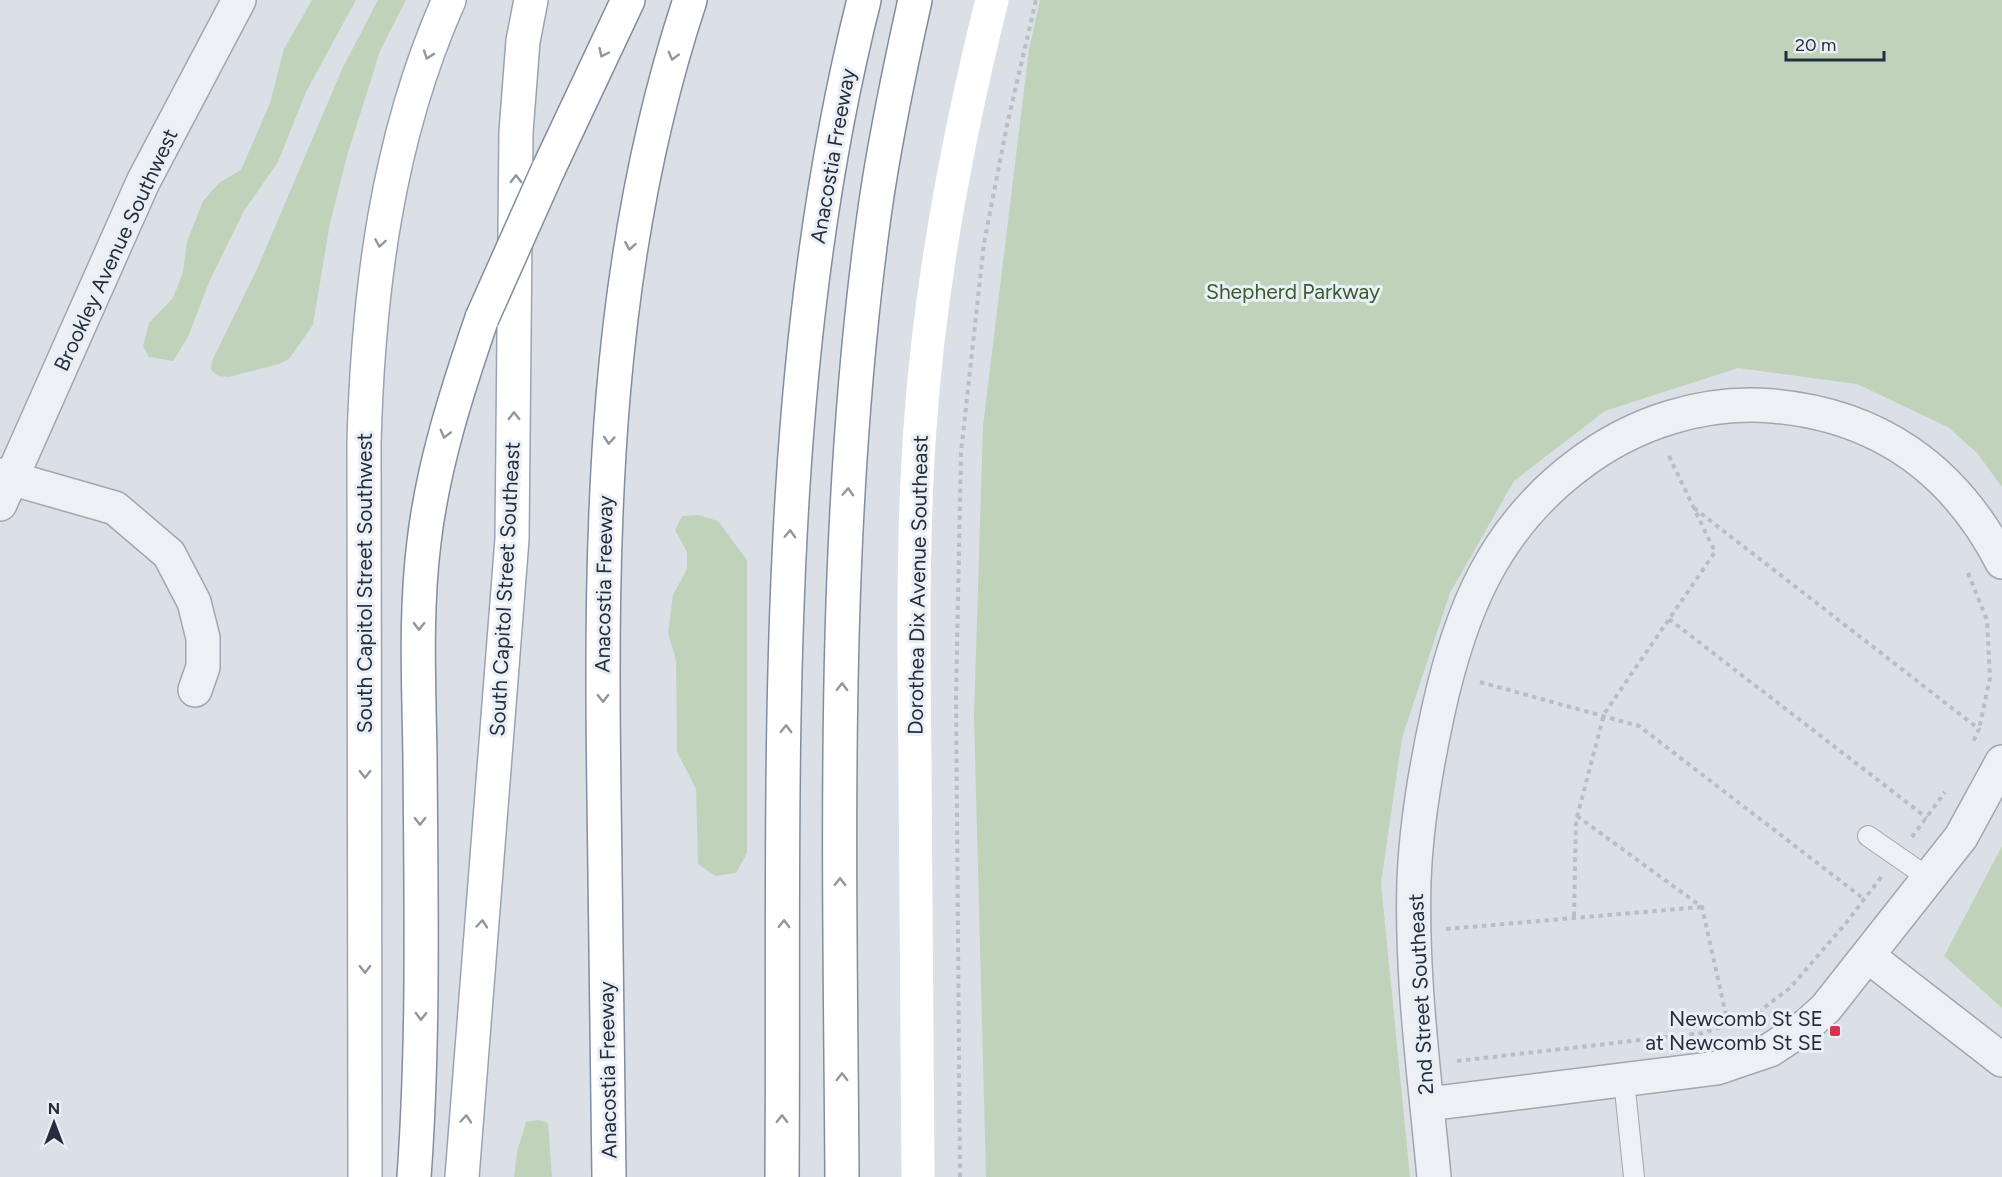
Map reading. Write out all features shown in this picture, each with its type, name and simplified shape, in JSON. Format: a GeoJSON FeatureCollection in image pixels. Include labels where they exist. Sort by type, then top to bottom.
{"type":"FeatureCollection","features":[{"type":"Feature","properties":{"kind":"main road","name":"South Capitol Street Southwest"},"geometry":{"type":"LineString","coordinates":[[365,1177],[364,444],[368,336],[380,240],[401,140],[429,50],[448,0]]}},
{"type":"Feature","properties":{"kind":"main road","name":"South Capitol Street Southeast"},"geometry":{"type":"LineString","coordinates":[[462,1177],[512,549],[516,132],[523,41],[531,0]]}},
{"type":"Feature","properties":{"kind":"main road"},"geometry":{"type":"LineString","coordinates":[[414,1177],[421,1052],[419,631],[423,543],[436,471],[449,418],[482,318],[628,0]]}},
{"type":"Feature","properties":{"kind":"main road","name":"Anacostia Freeway"},"geometry":{"type":"LineString","coordinates":[[609,1177],[602,627],[608,447],[619,329],[636,210],[661,98],[690,0]]}},
{"type":"Feature","properties":{"kind":"main road","name":"Anacostia Freeway"},"geometry":{"type":"LineString","coordinates":[[782,1177],[786,681],[791,516],[806,335],[821,216],[844,88],[864,0]]}},
{"type":"Feature","properties":{"kind":"main road"},"geometry":{"type":"LineString","coordinates":[[842,1177],[840,831],[843,599],[850,461],[875,207],[894,96],[915,0]]}},
{"type":"Feature","properties":{"kind":"main road","name":"Dorothea Dix Avenue Southeast"},"geometry":{"type":"LineString","coordinates":[[918,1177],[915,605],[920,428],[932,310],[950,192],[973,78],[992,0]]}},
{"type":"Feature","properties":{"kind":"street","name":"Brookley Avenue Southwest"},"geometry":{"type":"LineString","coordinates":[[4,486],[143,182],[239,0]]}},
{"type":"Feature","properties":{"kind":"street","name":"2nd Street Southeast"},"geometry":{"type":"LineString","coordinates":[[1434,1177],[1414,949],[1414,880],[1422,799],[1431,742],[1454,646],[1475,590],[1506,538],[1523,516],[1566,474],[1615,440],[1674,416],[1706,409],[1770,406],[1834,417],[1874,433],[1920,460],[1946,481],[1968,505],[2002,562]]}},
{"type":"Feature","properties":{"kind":"street"},"geometry":{"type":"LineString","coordinates":[[4,486],[115,508],[169,554],[194,602],[203,638],[203,667],[195,690]]}},
{"type":"Feature","properties":{"kind":"street"},"geometry":{"type":"LineString","coordinates":[[1428,1104],[1717,1068],[1770,1050],[1815,1018],[1868,956],[1961,837],[2002,762]]}},
{"type":"Feature","properties":{"kind":"street"},"geometry":{"type":"LineString","coordinates":[[1868,956],[2002,1059]]}},
{"type":"Feature","properties":{"kind":"lane"},"geometry":{"type":"LineString","coordinates":[[1868,836],[1930,879]]}},
{"type":"Feature","properties":{"kind":"lane"},"geometry":{"type":"LineString","coordinates":[[1624,1080],[1634,1177]]}},
{"type":"Feature","properties":{"kind":"path"},"geometry":{"type":"LineString","coordinates":[[960,1177],[956,696],[961,453],[984,243],[1007,125],[1036,0]]}},
{"type":"Feature","properties":{"kind":"path"},"geometry":{"type":"LineString","coordinates":[[1657,453],[1678,450]]}},
{"type":"Feature","properties":{"kind":"path"},"geometry":{"type":"LineString","coordinates":[[1574,916],[1577,816],[1604,714],[1715,552],[1668,452]]}},
{"type":"Feature","properties":{"kind":"path"},"geometry":{"type":"LineString","coordinates":[[1694,508],[1979,729]]}},
{"type":"Feature","properties":{"kind":"path"},"geometry":{"type":"LineString","coordinates":[[1965,567],[1987,620],[1990,678],[1979,729],[1970,748]]}},
{"type":"Feature","properties":{"kind":"path"},"geometry":{"type":"LineString","coordinates":[[1669,619],[1927,818]]}},
{"type":"Feature","properties":{"kind":"path"},"geometry":{"type":"LineString","coordinates":[[1475,690],[1481,671]]}},
{"type":"Feature","properties":{"kind":"path"},"geometry":{"type":"LineString","coordinates":[[1478,681],[1604,714],[1639,726],[1864,900]]}},
{"type":"Feature","properties":{"kind":"path"},"geometry":{"type":"LineString","coordinates":[[1457,1061],[1702,1033],[1752,1017],[1790,988],[1864,900],[1947,788]]}},
{"type":"Feature","properties":{"kind":"path"},"geometry":{"type":"LineString","coordinates":[[1577,816],[1702,907],[1728,1025]]}},
{"type":"Feature","properties":{"kind":"path"},"geometry":{"type":"LineString","coordinates":[[1445,929],[1574,916],[1702,907]]}},
{"type":"Feature","properties":{"kind":"path"},"geometry":{"type":"LineString","coordinates":[[1445,939],[1446,918]]}},
{"type":"Feature","properties":{"kind":"path"},"geometry":{"type":"LineString","coordinates":[[1456,1051],[1458,1070]]}},
{"type":"Feature","properties":{"kind":"green space"},"geometry":{"type":"Polygon","coordinates":[[[312,0],[356,0],[306,92],[278,162],[244,211],[210,280],[188,337],[173,361],[149,357],[143,346],[149,323],[173,298],[183,272],[187,242],[203,201],[219,183],[241,170],[270,103],[284,49],[312,0]]]}},
{"type":"Feature","properties":{"kind":"green space"},"geometry":{"type":"Polygon","coordinates":[[[378,0],[406,0],[380,51],[347,156],[330,223],[313,325],[289,359],[279,364],[229,377],[218,376],[211,370],[212,361],[257,269],[343,67],[378,0]]]}},
{"type":"Feature","properties":{"kind":"green space","name":"Shepherd Parkway"},"geometry":{"type":"Polygon","coordinates":[[[1040,0],[2002,0],[2002,487],[1977,453],[1948,427],[1857,384],[1738,368],[1605,411],[1514,481],[1450,593],[1402,738],[1381,883],[1410,1177],[986,1177],[974,716],[983,426],[1029,49],[1040,0]]]}},
{"type":"Feature","properties":{"kind":"green space"},"geometry":{"type":"Polygon","coordinates":[[[698,515],[718,521],[747,560],[747,853],[736,873],[715,876],[698,864],[696,789],[677,752],[676,660],[668,633],[673,595],[687,569],[687,552],[675,530],[682,516],[698,515]]]}},
{"type":"Feature","properties":{"kind":"green space"},"geometry":{"type":"Polygon","coordinates":[[[2002,846],[2002,1008],[1944,956],[2002,846]]]}},
{"type":"Feature","properties":{"kind":"green space"},"geometry":{"type":"Polygon","coordinates":[[[538,1120],[548,1123],[552,1177],[514,1177],[517,1152],[526,1122],[538,1120]]]}},
{"type":"Feature","properties":{"kind":"place","name":"Newcomb St SE at Newcomb St SE"},"geometry":{"type":"Point","coordinates":[1835,1031]}}]}
